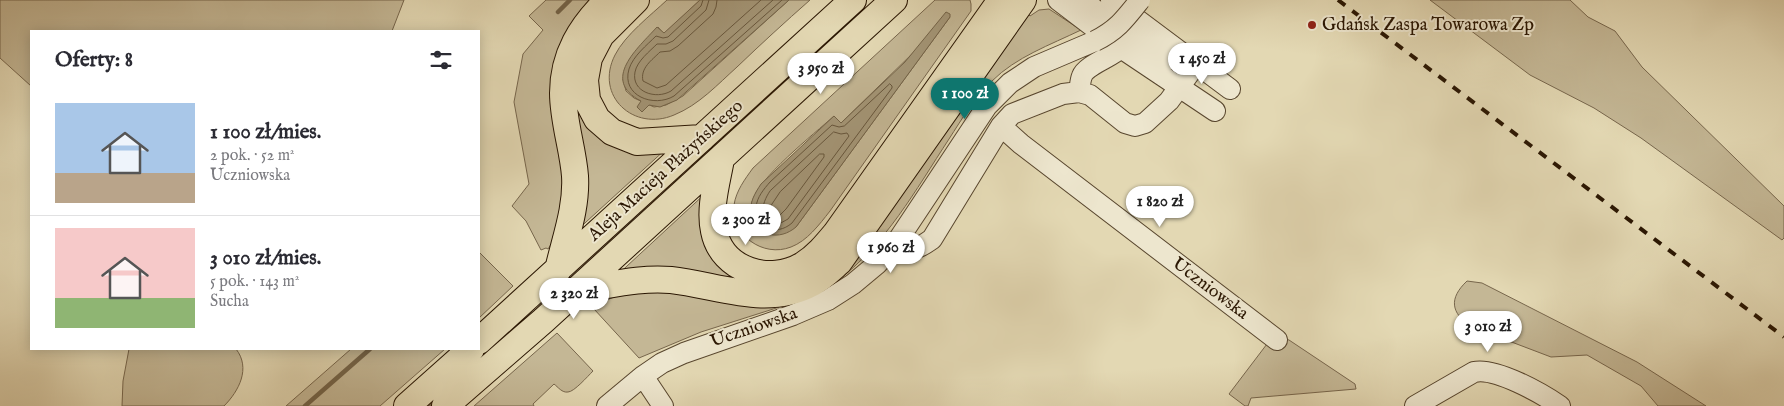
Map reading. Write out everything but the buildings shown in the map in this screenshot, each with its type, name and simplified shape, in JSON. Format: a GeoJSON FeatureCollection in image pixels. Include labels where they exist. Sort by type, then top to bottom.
{"type":"FeatureCollection","features":[{"type":"Feature","properties":{"kind":"main road"},"geometry":{"type":"LineString","coordinates":[[558,270],[574,207],[575,176],[563,94],[567,62],[576,38],[588,20],[608,0]]}},
{"type":"Feature","properties":{"kind":"main road"},"geometry":{"type":"LineString","coordinates":[[636,0],[601,35],[589,58],[585,80],[587,100],[597,119],[612,132],[637,142],[702,138]]}},
{"type":"Feature","properties":{"kind":"main road","name":"Aleja Macieja Płażyńskiego"},"geometry":{"type":"LineString","coordinates":[[480,341],[853,0]]}},
{"type":"Feature","properties":{"kind":"main road","name":"Aleja Macieja Płażyńskiego"},"geometry":{"type":"LineString","coordinates":[[444,406],[544,320],[894,0]]}},
{"type":"Feature","properties":{"kind":"main road"},"geometry":{"type":"LineString","coordinates":[[721,159],[712,213],[714,233],[722,251],[734,263],[749,272],[765,275],[785,273],[802,265],[821,251],[836,233],[1001,0]]}},
{"type":"Feature","properties":{"kind":"main road"},"geometry":{"type":"LineString","coordinates":[[576,290],[642,280],[670,280],[760,295],[787,292],[812,283],[839,262],[1023,0]]}},
{"type":"Feature","properties":{"kind":"main road"},"geometry":{"type":"LineString","coordinates":[[407,406],[470,350]]}},
{"type":"Feature","properties":{"kind":"street"},"geometry":{"type":"LineString","coordinates":[[1058,0],[1121,48],[1180,86],[1215,112]]}},
{"type":"Feature","properties":{"kind":"street"},"geometry":{"type":"LineString","coordinates":[[1082,0],[1159,57],[1197,63]]}},
{"type":"Feature","properties":{"kind":"street"},"geometry":{"type":"LineString","coordinates":[[1111,0],[1230,89]]}},
{"type":"Feature","properties":{"kind":"street","name":"Uczniowska"},"geometry":{"type":"LineString","coordinates":[[607,406],[662,363],[684,353],[793,315],[828,300],[853,284],[877,264],[896,243],[987,106],[1010,83],[1034,67],[1111,33],[1122,24],[1140,0]]}},
{"type":"Feature","properties":{"kind":"street"},"geometry":{"type":"LineString","coordinates":[[1079,92],[1082,74],[1089,68],[1115,54],[1121,48]]}},
{"type":"Feature","properties":{"kind":"street"},"geometry":{"type":"LineString","coordinates":[[896,243],[904,248],[912,249],[932,239],[1001,126],[1012,114],[1063,94],[1079,92],[1090,95],[1125,123],[1134,126],[1145,123],[1169,101],[1197,63]]}},
{"type":"Feature","properties":{"kind":"street","name":"Uczniowska"},"geometry":{"type":"LineString","coordinates":[[1001,126],[1021,144],[1277,340]]}},
{"type":"Feature","properties":{"kind":"street"},"geometry":{"type":"LineString","coordinates":[[1415,406],[1480,370],[1497,374],[1532,390],[1560,406]]}},
{"type":"Feature","properties":{"kind":"street"},"geometry":{"type":"LineString","coordinates":[[643,376],[663,406]]}},
{"type":"Feature","properties":{"kind":"shaded area"},"geometry":{"type":"Polygon","coordinates":[[[0,0],[404,0],[392,30],[30,30],[30,85],[0,58],[0,0]]]}},
{"type":"Feature","properties":{"kind":"shaded area"},"geometry":{"type":"Polygon","coordinates":[[[546,0],[599,0],[591,7],[567,185],[552,243],[548,249],[541,250],[526,221],[512,206],[529,184],[514,102],[523,54],[543,30],[529,16],[546,0]]]}},
{"type":"Feature","properties":{"kind":"shaded area"},"geometry":{"type":"Polygon","coordinates":[[[667,0],[700,0],[664,34],[658,27],[623,79],[626,91],[634,98],[654,107],[666,105],[683,96],[789,0],[810,0],[692,106],[674,115],[659,119],[645,119],[632,114],[622,107],[614,96],[610,84],[610,70],[615,55],[625,40],[667,0]]]}},
{"type":"Feature","properties":{"kind":"shaded area"},"geometry":{"type":"Polygon","coordinates":[[[935,0],[970,0],[971,11],[830,211],[802,241],[780,250],[770,249],[751,241],[743,234],[734,216],[734,205],[741,185],[753,168],[935,0]],[[950,17],[841,123],[834,116],[787,157],[764,181],[752,202],[752,214],[756,224],[796,227],[950,17]]]}},
{"type":"Feature","properties":{"kind":"shaded area"},"geometry":{"type":"Polygon","coordinates":[[[1430,0],[1570,0],[1588,17],[1615,31],[1642,67],[1784,206],[1784,238],[1782,240],[1641,138],[1594,108],[1530,75],[1430,0]]]}},
{"type":"Feature","properties":{"kind":"shaded area"},"geometry":{"type":"Polygon","coordinates":[[[1049,9],[1081,30],[1023,58],[1001,73],[980,94],[885,234],[854,267],[836,282],[1027,13],[1030,16],[1039,10],[1049,9]]]}},
{"type":"Feature","properties":{"kind":"shaded area"},"geometry":{"type":"Polygon","coordinates":[[[579,101],[667,148],[574,233],[572,106],[579,101]]]}},
{"type":"Feature","properties":{"kind":"shaded area"},"geometry":{"type":"Polygon","coordinates":[[[708,191],[707,238],[798,281],[613,279],[708,191]]]}},
{"type":"Feature","properties":{"kind":"shaded area"},"geometry":{"type":"Polygon","coordinates":[[[480,253],[513,286],[480,317],[480,253]]]}},
{"type":"Feature","properties":{"kind":"shaded area"},"geometry":{"type":"Polygon","coordinates":[[[1467,281],[1482,283],[1637,362],[1706,406],[1658,406],[1641,386],[1587,355],[1551,357],[1472,327],[1459,316],[1455,305],[1457,293],[1467,281]]]}},
{"type":"Feature","properties":{"kind":"shaded area"},"geometry":{"type":"Polygon","coordinates":[[[642,290],[789,304],[701,332],[639,358],[594,309],[610,299],[642,290]]]}},
{"type":"Feature","properties":{"kind":"shaded area"},"geometry":{"type":"Polygon","coordinates":[[[557,333],[593,371],[577,387],[566,392],[554,384],[533,404],[534,406],[474,406],[557,333]]]}},
{"type":"Feature","properties":{"kind":"shaded area"},"geometry":{"type":"Polygon","coordinates":[[[1280,337],[1289,340],[1355,384],[1356,389],[1251,398],[1248,406],[1245,406],[1229,394],[1270,340],[1280,337]]]}},
{"type":"Feature","properties":{"kind":"shaded area"},"geometry":{"type":"Polygon","coordinates":[[[129,350],[237,350],[243,364],[243,371],[238,386],[224,406],[122,406],[123,381],[129,350]]]}},
{"type":"Feature","properties":{"kind":"shaded area"},"geometry":{"type":"Polygon","coordinates":[[[350,350],[444,350],[380,406],[286,406],[350,350]]]}},
{"type":"Feature","properties":{"kind":"water"},"geometry":{"type":"Polygon","coordinates":[[[700,0],[789,0],[677,100],[660,107],[649,105],[642,112],[637,107],[641,101],[629,93],[624,84],[623,74],[626,64],[657,27],[664,33],[700,0]]]}},
{"type":"Feature","properties":{"kind":"water"},"geometry":{"type":"Polygon","coordinates":[[[946,12],[950,14],[950,17],[796,227],[783,234],[776,235],[763,232],[758,228],[751,214],[751,206],[761,184],[834,116],[841,123],[905,62],[946,12]]]}},
{"type":"Feature","properties":{"kind":"waterway"},"geometry":{"type":"LineString","coordinates":[[558,12],[570,0]]}},
{"type":"Feature","properties":{"kind":"waterway"},"geometry":{"type":"LineString","coordinates":[[305,406],[369,350]]}},
{"type":"Feature","properties":{"kind":"waterway"},"geometry":{"type":"LineString","coordinates":[[429,406],[436,400]]}},
{"type":"Feature","properties":{"kind":"railway"},"geometry":{"type":"LineString","coordinates":[[1338,0],[1784,337]]}},
{"type":"Feature","properties":{"kind":"place","name":"Gdańsk Zaspa Towarowa Zp"},"geometry":{"type":"Point","coordinates":[1312,25]}}]}
